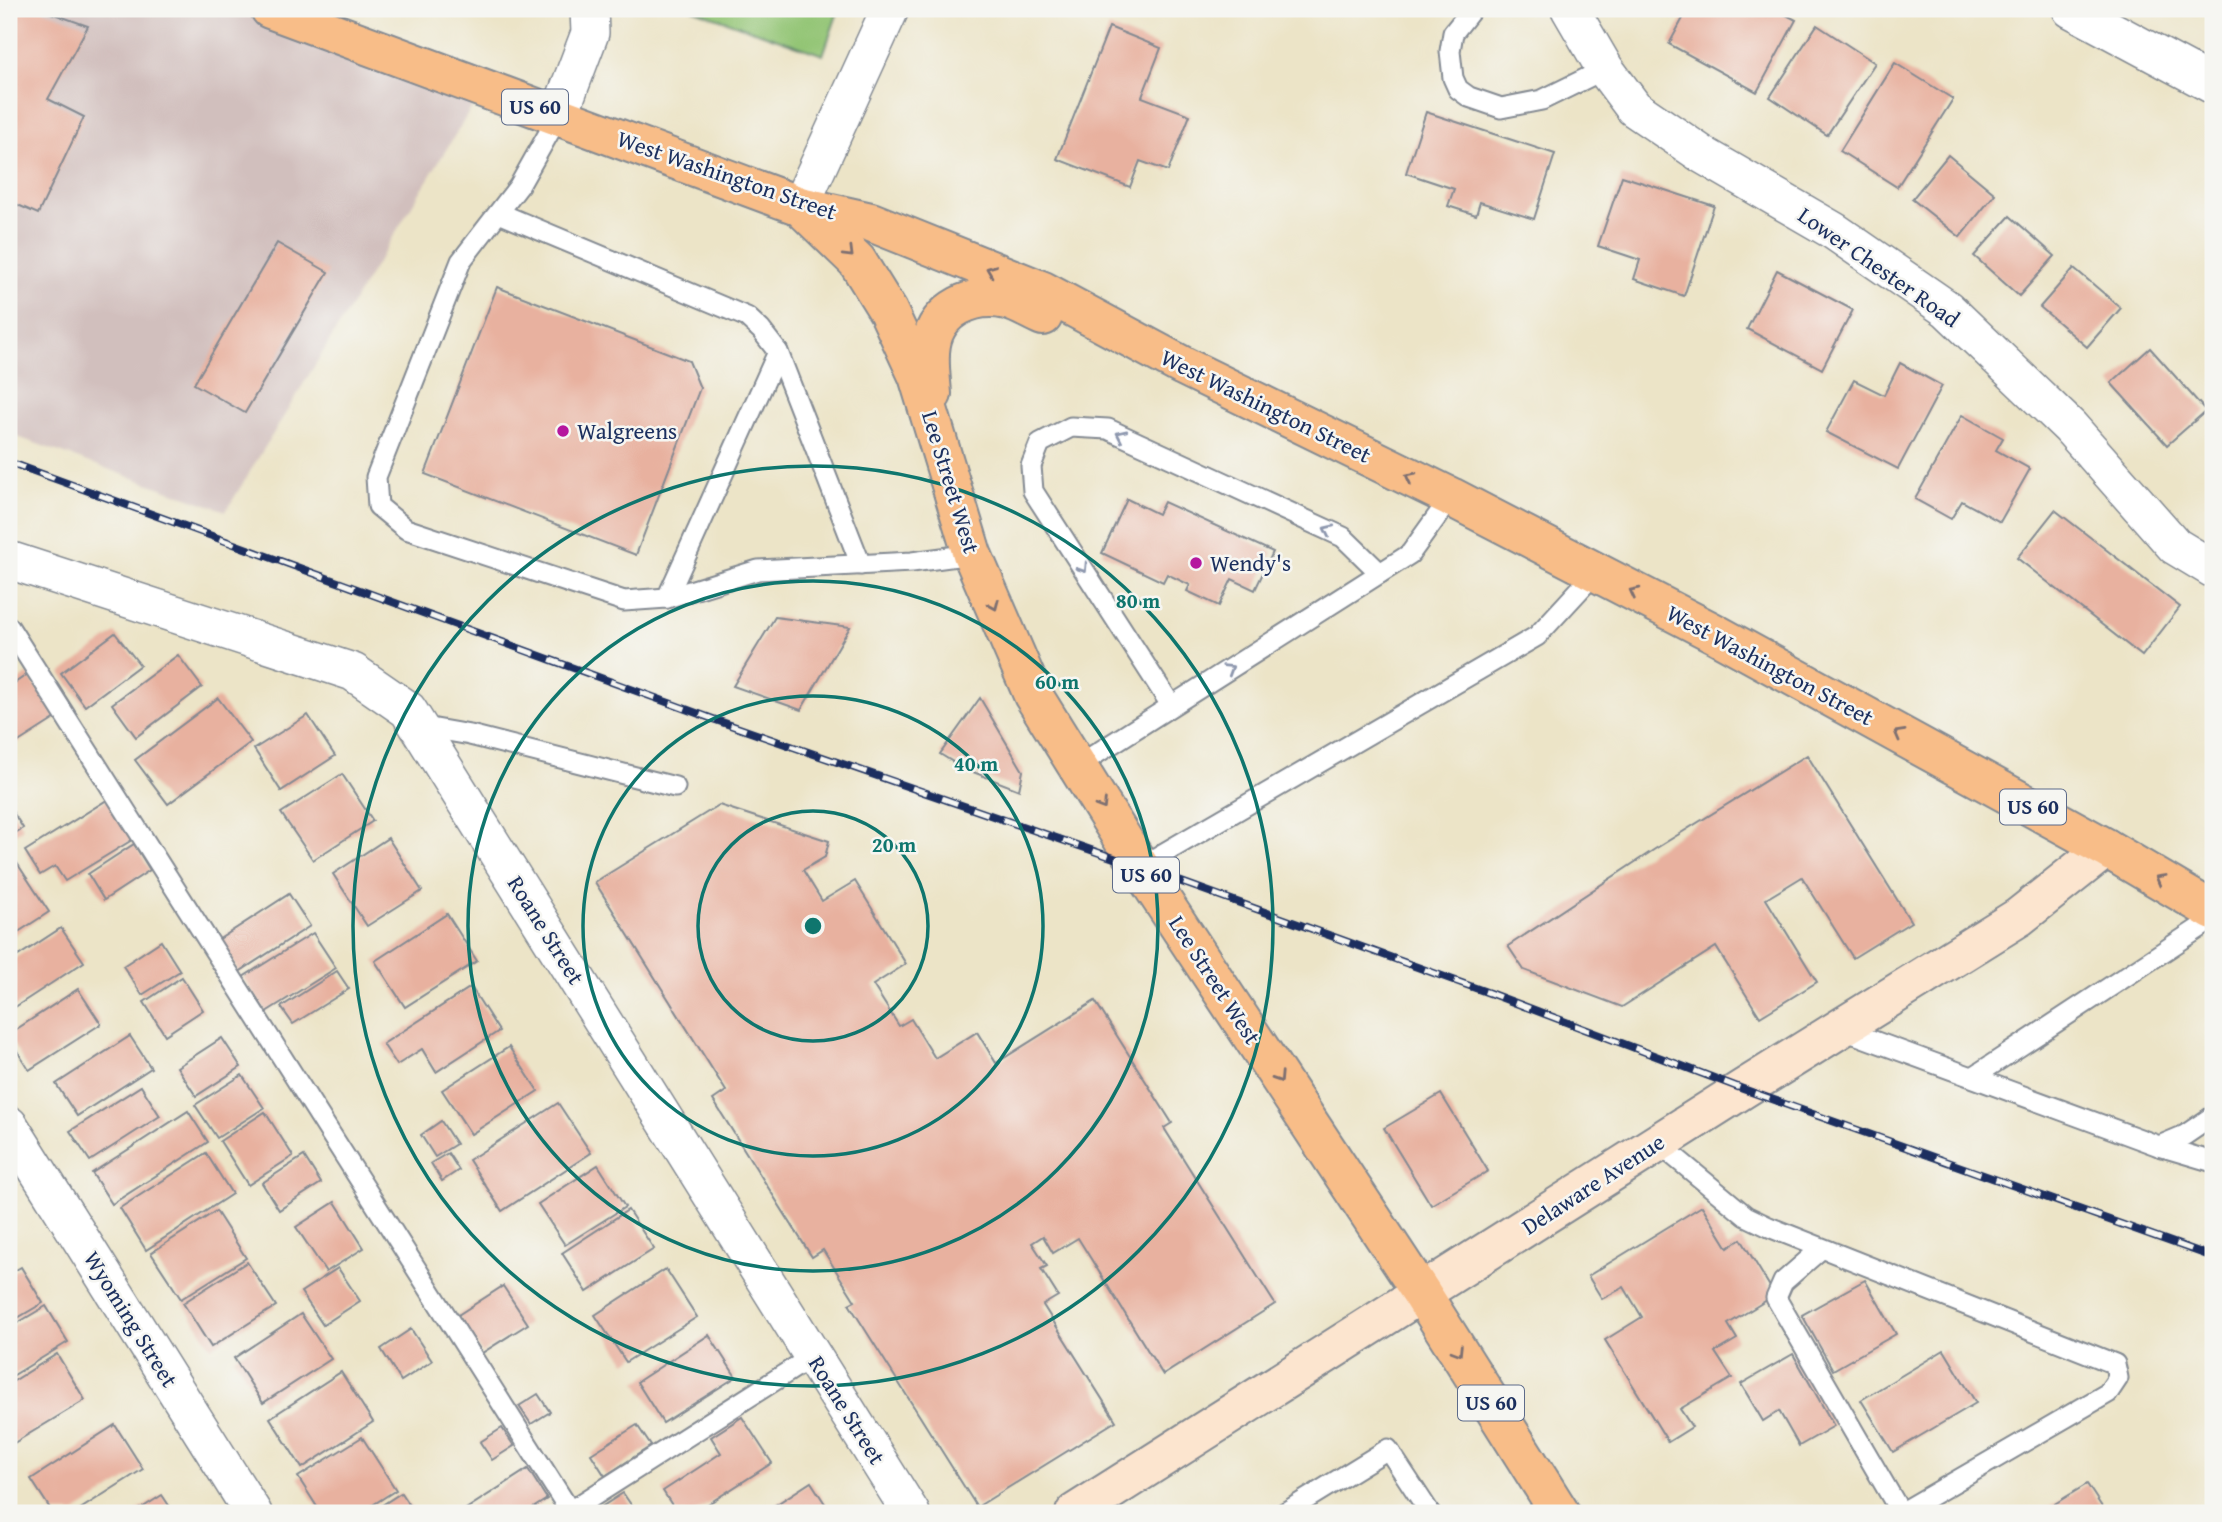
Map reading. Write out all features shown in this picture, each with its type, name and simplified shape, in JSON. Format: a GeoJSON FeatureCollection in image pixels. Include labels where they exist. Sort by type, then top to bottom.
{"type":"FeatureCollection","features":[{"type":"Feature","properties":{"kind":"main road","name":"West Washington Street"},"geometry":{"type":"LineString","coordinates":[[270,9],[800,206],[871,222],[1043,291],[1183,366],[1451,497],[1716,634],[2106,848],[2213,911]]}},
{"type":"Feature","properties":{"kind":"main road","name":"Lee Street West"},"geometry":{"type":"LineString","coordinates":[[800,206],[856,261],[888,311],[918,376],[972,554],[1033,695],[1140,867],[1422,1294],[1560,1513]]}},
{"type":"Feature","properties":{"kind":"main road"},"geometry":{"type":"LineString","coordinates":[[933,425],[930,347],[935,327],[953,308],[977,299],[1007,300],[1102,340],[1183,366]]}},
{"type":"Feature","properties":{"kind":"main road","name":"Delaware Avenue"},"geometry":{"type":"LineString","coordinates":[[1075,1513],[2019,917],[2106,848]]}},
{"type":"Feature","properties":{"kind":"street"},"geometry":{"type":"LineString","coordinates":[[559,115],[590,33],[589,9]]}},
{"type":"Feature","properties":{"kind":"street"},"geometry":{"type":"LineString","coordinates":[[800,206],[890,9]]}},
{"type":"Feature","properties":{"kind":"street","name":"Lower Chester Road"},"geometry":{"type":"LineString","coordinates":[[1570,9],[1605,69],[1634,108],[1703,155],[1834,231],[1947,309],[2070,427],[2175,546],[2213,569]]}},
{"type":"Feature","properties":{"kind":"street"},"geometry":{"type":"LineString","coordinates":[[2071,9],[2213,85]]}},
{"type":"Feature","properties":{"kind":"street","name":"Roane Street"},"geometry":{"type":"LineString","coordinates":[[9,560],[353,672],[408,710],[911,1513]]}},
{"type":"Feature","properties":{"kind":"street","name":"Wyoming Street"},"geometry":{"type":"LineString","coordinates":[[9,1125],[253,1513]]}},
{"type":"Feature","properties":{"kind":"lane"},"geometry":{"type":"LineString","coordinates":[[1472,9],[1453,33],[1450,51],[1453,78],[1458,89],[1469,97],[1502,108],[1542,100],[1605,69]]}},
{"type":"Feature","properties":{"kind":"lane"},"geometry":{"type":"LineString","coordinates":[[559,115],[519,186],[461,261],[376,477],[378,506],[406,529],[624,601],[667,598],[758,570],[912,562],[972,554]]}},
{"type":"Feature","properties":{"kind":"lane"},"geometry":{"type":"LineString","coordinates":[[499,213],[747,317],[761,330],[778,352],[860,565]]}},
{"type":"Feature","properties":{"kind":"lane"},"geometry":{"type":"LineString","coordinates":[[667,598],[778,352]]}},
{"type":"Feature","properties":{"kind":"lane"},"geometry":{"type":"LineString","coordinates":[[1171,705],[1033,491],[1031,466],[1040,443],[1071,427],[1108,429],[1343,537],[1380,573]]}},
{"type":"Feature","properties":{"kind":"lane"},"geometry":{"type":"LineString","coordinates":[[1077,766],[1410,554],[1451,497]]}},
{"type":"Feature","properties":{"kind":"lane"},"geometry":{"type":"LineString","coordinates":[[1140,867],[1537,636],[1596,572]]}},
{"type":"Feature","properties":{"kind":"lane"},"geometry":{"type":"LineString","coordinates":[[9,627],[568,1512],[813,1356]]}},
{"type":"Feature","properties":{"kind":"lane"},"geometry":{"type":"LineString","coordinates":[[419,726],[470,735],[675,787]]}},
{"type":"Feature","properties":{"kind":"lane"},"geometry":{"type":"LineString","coordinates":[[1973,1077],[2213,919]]}},
{"type":"Feature","properties":{"kind":"lane"},"geometry":{"type":"LineString","coordinates":[[1840,1028],[2159,1146],[2213,1162]]}},
{"type":"Feature","properties":{"kind":"lane"},"geometry":{"type":"LineString","coordinates":[[2159,1146],[2185,1135],[2213,1116]]}},
{"type":"Feature","properties":{"kind":"lane"},"geometry":{"type":"LineString","coordinates":[[1658,1143],[1746,1216],[2115,1364],[2118,1378],[2108,1393],[1901,1513],[1776,1298],[1783,1282],[1822,1248]]}},
{"type":"Feature","properties":{"kind":"lane"},"geometry":{"type":"LineString","coordinates":[[1291,1512],[1388,1449],[1430,1513]]}},
{"type":"Feature","properties":{"kind":"shaded area"},"geometry":{"type":"Polygon","coordinates":[[[9,9],[270,9],[483,89],[226,511],[9,434],[9,9]]]}},
{"type":"Feature","properties":{"kind":"green space"},"geometry":{"type":"Polygon","coordinates":[[[692,9],[839,9],[823,55],[692,9]]]}},
{"type":"Feature","properties":{"kind":"building"},"geometry":{"type":"Polygon","coordinates":[[[9,9],[40,9],[88,26],[48,99],[84,117],[38,214],[9,201],[9,9]]]}},
{"type":"Feature","properties":{"kind":"building"},"geometry":{"type":"Polygon","coordinates":[[[1250,9],[1271,9],[1268,16],[1250,9]]]}},
{"type":"Feature","properties":{"kind":"building"},"geometry":{"type":"Polygon","coordinates":[[[1688,9],[1775,9],[1796,20],[1757,92],[1669,44],[1688,9]]]}},
{"type":"Feature","properties":{"kind":"building"},"geometry":{"type":"Polygon","coordinates":[[[1817,25],[1875,63],[1827,135],[1770,97],[1817,25]]]}},
{"type":"Feature","properties":{"kind":"building"},"geometry":{"type":"Polygon","coordinates":[[[1109,27],[1161,48],[1142,97],[1190,115],[1168,171],[1140,161],[1130,187],[1057,159],[1109,27]]]}},
{"type":"Feature","properties":{"kind":"building"},"geometry":{"type":"Polygon","coordinates":[[[1895,63],[1953,99],[1897,187],[1840,151],[1895,63]]]}},
{"type":"Feature","properties":{"kind":"building"},"geometry":{"type":"Polygon","coordinates":[[[1426,112],[1555,154],[1534,219],[1480,202],[1476,215],[1448,206],[1454,189],[1406,173],[1426,112]]]}},
{"type":"Feature","properties":{"kind":"building"},"geometry":{"type":"Polygon","coordinates":[[[1948,155],[1995,194],[1960,237],[1912,199],[1948,155]]]}},
{"type":"Feature","properties":{"kind":"building"},"geometry":{"type":"Polygon","coordinates":[[[1622,176],[1714,206],[1684,296],[1634,279],[1640,260],[1598,246],[1622,176]]]}},
{"type":"Feature","properties":{"kind":"building"},"geometry":{"type":"Polygon","coordinates":[[[2010,216],[2055,256],[2019,296],[1974,256],[2010,216]]]}},
{"type":"Feature","properties":{"kind":"building"},"geometry":{"type":"Polygon","coordinates":[[[277,243],[328,272],[245,413],[194,384],[277,243]]]}},
{"type":"Feature","properties":{"kind":"building"},"geometry":{"type":"Polygon","coordinates":[[[2074,268],[2121,308],[2087,347],[2040,307],[2074,268]]]}},
{"type":"Feature","properties":{"kind":"building"},"geometry":{"type":"Polygon","coordinates":[[[1777,270],[1853,310],[1822,369],[1747,329],[1777,270]]]}},
{"type":"Feature","properties":{"kind":"building","name":"Walgreens"},"geometry":{"type":"Polygon","coordinates":[[[497,287],[689,361],[700,388],[636,555],[425,474],[497,287]]]}},
{"type":"Feature","properties":{"kind":"building"},"geometry":{"type":"Polygon","coordinates":[[[2150,348],[2206,411],[2167,445],[2111,383],[2150,348]]]}},
{"type":"Feature","properties":{"kind":"building"},"geometry":{"type":"Polygon","coordinates":[[[1900,363],[1942,386],[1898,469],[1826,432],[1854,380],[1884,395],[1900,363]]]}},
{"type":"Feature","properties":{"kind":"building"},"geometry":{"type":"Polygon","coordinates":[[[1962,415],[2003,438],[1996,450],[2030,469],[2000,522],[1962,501],[1951,519],[1915,499],[1962,415]]]}},
{"type":"Feature","properties":{"kind":"building","name":"Wendy's"},"geometry":{"type":"Polygon","coordinates":[[[1127,499],[1158,514],[1164,502],[1273,552],[1255,590],[1232,579],[1219,606],[1187,591],[1190,585],[1167,574],[1163,582],[1102,553],[1127,499]]]}},
{"type":"Feature","properties":{"kind":"building"},"geometry":{"type":"Polygon","coordinates":[[[2055,510],[2180,607],[2142,656],[2017,558],[2055,510]]]}},
{"type":"Feature","properties":{"kind":"building"},"geometry":{"type":"Polygon","coordinates":[[[775,617],[850,627],[801,710],[733,686],[775,617]]]}},
{"type":"Feature","properties":{"kind":"building"},"geometry":{"type":"Polygon","coordinates":[[[115,633],[140,665],[85,706],[61,673],[115,633]]]}},
{"type":"Feature","properties":{"kind":"building"},"geometry":{"type":"Polygon","coordinates":[[[178,655],[202,687],[136,737],[112,704],[178,655]]]}},
{"type":"Feature","properties":{"kind":"building"},"geometry":{"type":"Polygon","coordinates":[[[28,674],[56,718],[9,748],[9,687],[28,674]]]}},
{"type":"Feature","properties":{"kind":"building"},"geometry":{"type":"Polygon","coordinates":[[[218,698],[251,742],[168,804],[135,760],[218,698]]]}},
{"type":"Feature","properties":{"kind":"building"},"geometry":{"type":"Polygon","coordinates":[[[980,698],[1023,771],[1019,790],[963,768],[940,754],[980,698]]]}},
{"type":"Feature","properties":{"kind":"building"},"geometry":{"type":"Polygon","coordinates":[[[308,715],[335,756],[281,791],[254,749],[308,715]]]}},
{"type":"Feature","properties":{"kind":"building"},"geometry":{"type":"Polygon","coordinates":[[[1807,755],[1911,922],[1853,958],[1802,877],[1766,899],[1817,982],[1760,1017],[1716,947],[1622,1007],[1524,970],[1508,946],[1655,849],[1807,755]]]}},
{"type":"Feature","properties":{"kind":"building"},"geometry":{"type":"Polygon","coordinates":[[[342,774],[373,821],[313,860],[281,813],[342,774]]]}},
{"type":"Feature","properties":{"kind":"building"},"geometry":{"type":"Polygon","coordinates":[[[107,800],[132,840],[65,881],[55,866],[40,875],[25,851],[107,800]]]}},
{"type":"Feature","properties":{"kind":"building"},"geometry":{"type":"Polygon","coordinates":[[[719,805],[829,841],[825,857],[803,870],[822,901],[855,881],[906,964],[873,985],[899,1026],[911,1019],[935,1058],[977,1032],[996,1063],[1095,1001],[1172,1123],[1164,1128],[1275,1304],[1163,1375],[1078,1238],[1053,1253],[1043,1236],[1032,1243],[1047,1266],[1041,1269],[1058,1296],[1043,1305],[1116,1421],[977,1507],[849,1304],[855,1301],[823,1250],[812,1257],[713,1100],[726,1091],[595,882],[719,805]]]}},
{"type":"Feature","properties":{"kind":"building"},"geometry":{"type":"Polygon","coordinates":[[[9,806],[23,828],[9,837],[9,806]]]}},
{"type":"Feature","properties":{"kind":"building"},"geometry":{"type":"Polygon","coordinates":[[[388,838],[422,891],[367,926],[333,874],[388,838]]]}},
{"type":"Feature","properties":{"kind":"building"},"geometry":{"type":"Polygon","coordinates":[[[134,844],[150,870],[104,900],[88,874],[134,844]]]}},
{"type":"Feature","properties":{"kind":"building"},"geometry":{"type":"Polygon","coordinates":[[[13,857],[49,912],[9,938],[9,860],[13,857]]]}},
{"type":"Feature","properties":{"kind":"building"},"geometry":{"type":"Polygon","coordinates":[[[289,894],[310,926],[239,972],[218,940],[289,894]]]}},
{"type":"Feature","properties":{"kind":"building"},"geometry":{"type":"Polygon","coordinates":[[[447,914],[477,961],[405,1007],[375,961],[447,914]]]}},
{"type":"Feature","properties":{"kind":"building"},"geometry":{"type":"Polygon","coordinates":[[[61,928],[84,962],[9,1011],[9,962],[61,928]]]}},
{"type":"Feature","properties":{"kind":"building"},"geometry":{"type":"Polygon","coordinates":[[[313,933],[336,968],[266,1012],[243,977],[313,933]]]}},
{"type":"Feature","properties":{"kind":"building"},"geometry":{"type":"Polygon","coordinates":[[[161,941],[180,971],[142,995],[123,966],[161,941]]]}},
{"type":"Feature","properties":{"kind":"building"},"geometry":{"type":"Polygon","coordinates":[[[337,971],[349,989],[293,1024],[281,1007],[337,971]]]}},
{"type":"Feature","properties":{"kind":"building"},"geometry":{"type":"Polygon","coordinates":[[[182,977],[203,1010],[165,1035],[144,1002],[182,977]]]}},
{"type":"Feature","properties":{"kind":"building"},"geometry":{"type":"Polygon","coordinates":[[[471,987],[499,1031],[436,1072],[422,1049],[397,1065],[383,1044],[471,987]]]}},
{"type":"Feature","properties":{"kind":"building"},"geometry":{"type":"Polygon","coordinates":[[[78,989],[101,1024],[29,1070],[9,1034],[78,989]]]}},
{"type":"Feature","properties":{"kind":"building"},"geometry":{"type":"Polygon","coordinates":[[[130,1036],[151,1068],[77,1116],[56,1084],[130,1036]]]}},
{"type":"Feature","properties":{"kind":"building"},"geometry":{"type":"Polygon","coordinates":[[[222,1038],[241,1067],[196,1096],[177,1067],[222,1038]]]}},
{"type":"Feature","properties":{"kind":"building"},"geometry":{"type":"Polygon","coordinates":[[[509,1047],[538,1091],[471,1134],[442,1090],[509,1047]]]}},
{"type":"Feature","properties":{"kind":"building"},"geometry":{"type":"Polygon","coordinates":[[[242,1075],[264,1108],[217,1138],[195,1105],[242,1075]]]}},
{"type":"Feature","properties":{"kind":"building"},"geometry":{"type":"Polygon","coordinates":[[[141,1086],[160,1116],[90,1161],[70,1131],[141,1086]]]}},
{"type":"Feature","properties":{"kind":"building"},"geometry":{"type":"Polygon","coordinates":[[[1441,1094],[1488,1171],[1431,1205],[1384,1128],[1441,1094]]]}},
{"type":"Feature","properties":{"kind":"building"},"geometry":{"type":"Polygon","coordinates":[[[558,1103],[591,1153],[502,1211],[469,1160],[558,1103]]]}},
{"type":"Feature","properties":{"kind":"building"},"geometry":{"type":"Polygon","coordinates":[[[188,1111],[208,1142],[112,1204],[92,1173],[188,1111]]]}},
{"type":"Feature","properties":{"kind":"building"},"geometry":{"type":"Polygon","coordinates":[[[265,1112],[293,1156],[248,1185],[220,1141],[265,1112]]]}},
{"type":"Feature","properties":{"kind":"building"},"geometry":{"type":"Polygon","coordinates":[[[441,1121],[456,1144],[435,1157],[421,1135],[441,1121]]]}},
{"type":"Feature","properties":{"kind":"building"},"geometry":{"type":"Polygon","coordinates":[[[206,1153],[232,1194],[146,1250],[120,1208],[206,1153]]]}},
{"type":"Feature","properties":{"kind":"building"},"geometry":{"type":"Polygon","coordinates":[[[448,1153],[459,1170],[442,1181],[431,1163],[448,1153]]]}},
{"type":"Feature","properties":{"kind":"building"},"geometry":{"type":"Polygon","coordinates":[[[304,1156],[321,1183],[279,1210],[262,1183],[304,1156]]]}},
{"type":"Feature","properties":{"kind":"building"},"geometry":{"type":"Polygon","coordinates":[[[598,1165],[625,1207],[565,1245],[538,1204],[598,1165]]]}},
{"type":"Feature","properties":{"kind":"building"},"geometry":{"type":"Polygon","coordinates":[[[335,1202],[364,1248],[326,1272],[296,1227],[335,1202]]]}},
{"type":"Feature","properties":{"kind":"building"},"geometry":{"type":"Polygon","coordinates":[[[1702,1206],[1728,1248],[1741,1239],[1775,1295],[1728,1324],[1737,1339],[1715,1352],[1732,1378],[1680,1409],[1692,1427],[1668,1442],[1605,1340],[1642,1317],[1624,1287],[1602,1299],[1588,1276],[1702,1206]]]}},
{"type":"Feature","properties":{"kind":"building"},"geometry":{"type":"Polygon","coordinates":[[[628,1210],[654,1249],[587,1292],[562,1253],[628,1210]]]}},
{"type":"Feature","properties":{"kind":"building"},"geometry":{"type":"Polygon","coordinates":[[[216,1211],[246,1258],[181,1299],[151,1253],[216,1211]]]}},
{"type":"Feature","properties":{"kind":"building"},"geometry":{"type":"Polygon","coordinates":[[[247,1262],[276,1306],[211,1347],[183,1303],[247,1262]]]}},
{"type":"Feature","properties":{"kind":"building"},"geometry":{"type":"Polygon","coordinates":[[[21,1267],[43,1303],[9,1323],[9,1274],[21,1267]]]}},
{"type":"Feature","properties":{"kind":"building"},"geometry":{"type":"Polygon","coordinates":[[[338,1268],[360,1301],[323,1325],[301,1292],[338,1268]]]}},
{"type":"Feature","properties":{"kind":"building"},"geometry":{"type":"Polygon","coordinates":[[[666,1269],[697,1317],[626,1362],[595,1315],[666,1269]]]}},
{"type":"Feature","properties":{"kind":"building"},"geometry":{"type":"Polygon","coordinates":[[[1865,1280],[1896,1334],[1833,1370],[1802,1315],[1865,1280]]]}},
{"type":"Feature","properties":{"kind":"building"},"geometry":{"type":"Polygon","coordinates":[[[503,1286],[528,1324],[482,1353],[458,1315],[503,1286]]]}},
{"type":"Feature","properties":{"kind":"building"},"geometry":{"type":"Polygon","coordinates":[[[46,1306],[68,1342],[9,1378],[9,1328],[46,1306]]]}},
{"type":"Feature","properties":{"kind":"building"},"geometry":{"type":"Polygon","coordinates":[[[301,1314],[331,1359],[263,1403],[234,1358],[301,1314]]]}},
{"type":"Feature","properties":{"kind":"building"},"geometry":{"type":"Polygon","coordinates":[[[411,1329],[432,1361],[401,1381],[381,1349],[411,1329]]]}},
{"type":"Feature","properties":{"kind":"building"},"geometry":{"type":"Polygon","coordinates":[[[709,1335],[736,1377],[663,1423],[637,1382],[709,1335]]]}},
{"type":"Feature","properties":{"kind":"building"},"geometry":{"type":"Polygon","coordinates":[[[1944,1350],[1976,1403],[1893,1452],[1861,1400],[1944,1350]]]}},
{"type":"Feature","properties":{"kind":"building"},"geometry":{"type":"Polygon","coordinates":[[[57,1354],[85,1400],[9,1446],[9,1384],[57,1354]]]}},
{"type":"Feature","properties":{"kind":"building"},"geometry":{"type":"Polygon","coordinates":[[[1793,1354],[1834,1426],[1799,1446],[1779,1411],[1763,1421],[1741,1384],[1793,1354]]]}},
{"type":"Feature","properties":{"kind":"building"},"geometry":{"type":"Polygon","coordinates":[[[341,1372],[373,1422],[302,1468],[270,1418],[341,1372]]]}},
{"type":"Feature","properties":{"kind":"building"},"geometry":{"type":"Polygon","coordinates":[[[538,1394],[550,1412],[531,1424],[519,1406],[538,1394]]]}},
{"type":"Feature","properties":{"kind":"building"},"geometry":{"type":"Polygon","coordinates":[[[742,1417],[772,1463],[694,1513],[677,1513],[663,1491],[721,1453],[711,1437],[742,1417]]]}},
{"type":"Feature","properties":{"kind":"building"},"geometry":{"type":"Polygon","coordinates":[[[115,1425],[143,1469],[74,1513],[53,1513],[31,1479],[115,1425]]]}},
{"type":"Feature","properties":{"kind":"building"},"geometry":{"type":"Polygon","coordinates":[[[637,1425],[651,1446],[605,1476],[591,1454],[637,1425]]]}},
{"type":"Feature","properties":{"kind":"building"},"geometry":{"type":"Polygon","coordinates":[[[502,1428],[514,1446],[492,1460],[480,1442],[502,1428]]]}},
{"type":"Feature","properties":{"kind":"building"},"geometry":{"type":"Polygon","coordinates":[[[362,1437],[396,1490],[360,1513],[321,1513],[298,1477],[362,1437]]]}},
{"type":"Feature","properties":{"kind":"building"},"geometry":{"type":"Polygon","coordinates":[[[528,1469],[547,1499],[525,1513],[469,1513],[466,1509],[528,1469]]]}},
{"type":"Feature","properties":{"kind":"building"},"geometry":{"type":"Polygon","coordinates":[[[811,1482],[831,1513],[763,1513],[811,1482]]]}},
{"type":"Feature","properties":{"kind":"building"},"geometry":{"type":"Polygon","coordinates":[[[2087,1484],[2106,1513],[2040,1513],[2087,1484]]]}},
{"type":"Feature","properties":{"kind":"building"},"geometry":{"type":"Polygon","coordinates":[[[401,1493],[414,1513],[370,1513],[401,1493]]]}},
{"type":"Feature","properties":{"kind":"building"},"geometry":{"type":"Polygon","coordinates":[[[623,1493],[636,1512],[592,1513],[623,1493]]]}},
{"type":"Feature","properties":{"kind":"building"},"geometry":{"type":"Polygon","coordinates":[[[9,1494],[20,1513],[9,1513],[9,1494]]]}},
{"type":"Feature","properties":{"kind":"building"},"geometry":{"type":"Polygon","coordinates":[[[162,1495],[174,1513],[134,1513],[162,1495]]]}},
{"type":"Feature","properties":{"kind":"railway"},"geometry":{"type":"LineString","coordinates":[[9,462],[713,719],[1140,867],[1492,994],[1743,1089],[2213,1257]]}},
{"type":"Feature","properties":{"kind":"place","name":"Walgreens"},"geometry":{"type":"Point","coordinates":[563,431]}},
{"type":"Feature","properties":{"kind":"place","name":"Wendy's"},"geometry":{"type":"Point","coordinates":[1196,563]}}]}
